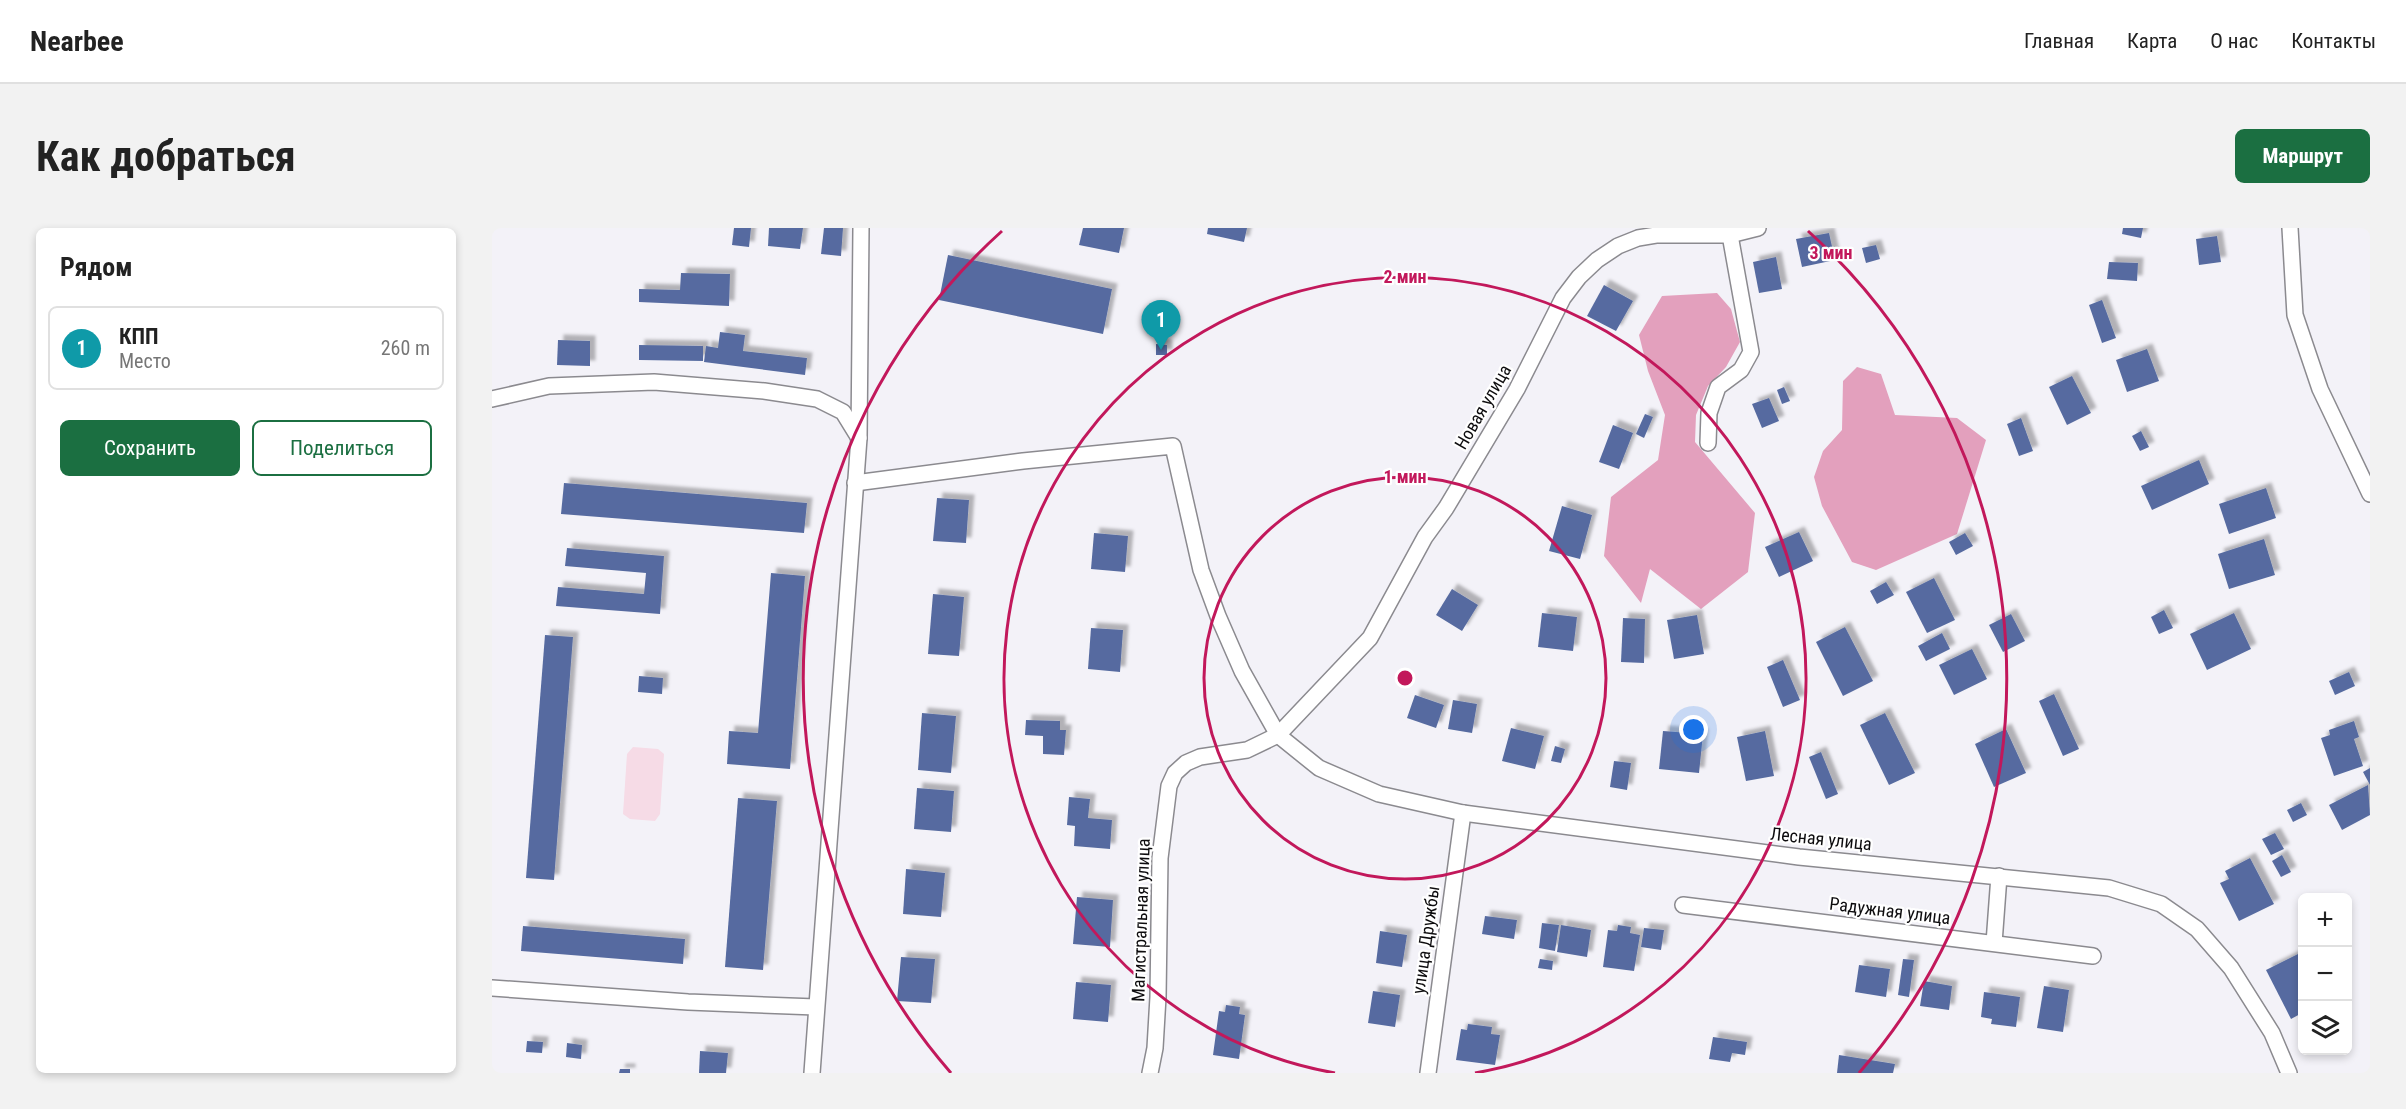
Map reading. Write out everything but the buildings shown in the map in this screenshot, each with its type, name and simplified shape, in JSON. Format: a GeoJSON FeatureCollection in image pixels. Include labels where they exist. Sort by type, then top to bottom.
{"type":"FeatureCollection","features":[{"type":"Feature","properties":{"kind":"street"},"geometry":{"type":"LineString","coordinates":[[812,1073],[860,438],[861,228]]}},
{"type":"Feature","properties":{"kind":"street","name":"Новая улица"},"geometry":{"type":"LineString","coordinates":[[1278,735],[1370,638],[1425,537],[1446,508],[1517,389],[1563,298],[1579,277],[1618,246],[1638,238],[1656,235],[1730,235],[1758,228]]}},
{"type":"Feature","properties":{"kind":"street"},"geometry":{"type":"LineString","coordinates":[[2290,228],[2291,275],[2298,325],[2320,389],[2370,494]]}},
{"type":"Feature","properties":{"kind":"street"},"geometry":{"type":"LineString","coordinates":[[1708,443],[1709,413],[1718,387],[1741,370],[1751,352],[1730,235]]}},
{"type":"Feature","properties":{"kind":"street"},"geometry":{"type":"LineString","coordinates":[[492,399],[549,386],[654,382],[765,391],[817,399],[843,412],[860,438]]}},
{"type":"Feature","properties":{"kind":"street"},"geometry":{"type":"LineString","coordinates":[[855,483],[1034,460],[1173,446],[1201,570],[1211,598],[1242,671],[1278,735]]}},
{"type":"Feature","properties":{"kind":"street","name":"Лесная улица"},"geometry":{"type":"LineString","coordinates":[[1278,735],[1319,768],[1379,794],[1463,813],[1798,857],[2109,888],[2161,904],[2197,929],[2231,968],[2272,1033],[2289,1073]]}},
{"type":"Feature","properties":{"kind":"street","name":"Магистральная улица"},"geometry":{"type":"LineString","coordinates":[[1150,1073],[1155,1048],[1157,1007],[1160,858],[1169,786],[1175,773],[1186,763],[1200,757],[1247,750],[1278,735]]}},
{"type":"Feature","properties":{"kind":"street","name":"улица Дружбы"},"geometry":{"type":"LineString","coordinates":[[1428,1073],[1463,813]]}},
{"type":"Feature","properties":{"kind":"street"},"geometry":{"type":"LineString","coordinates":[[1994,944],[1999,876]]}},
{"type":"Feature","properties":{"kind":"street","name":"Радужная улица"},"geometry":{"type":"LineString","coordinates":[[1683,906],[2093,956]]}},
{"type":"Feature","properties":{"kind":"street"},"geometry":{"type":"LineString","coordinates":[[492,988],[688,1002],[816,1007]]}},
{"type":"Feature","properties":{"kind":"shaded area"},"geometry":{"type":"Polygon","coordinates":[[[1717,293],[1731,309],[1740,342],[1726,367],[1708,386],[1696,415],[1695,442],[1755,513],[1748,572],[1701,609],[1650,569],[1641,603],[1604,556],[1611,497],[1658,460],[1665,415],[1648,371],[1639,335],[1662,296],[1717,293]]]}},
{"type":"Feature","properties":{"kind":"shaded area"},"geometry":{"type":"Polygon","coordinates":[[[1857,367],[1881,374],[1895,415],[1957,418],[1986,440],[1957,534],[1876,570],[1852,562],[1822,506],[1814,477],[1823,451],[1842,430],[1843,381],[1857,367]]]}},
{"type":"Feature","properties":{"kind":"shaded area"},"geometry":{"type":"Polygon","coordinates":[[[633,747],[658,749],[664,754],[660,814],[655,821],[630,819],[623,814],[627,754],[633,747]]]}},
{"type":"Feature","properties":{"kind":"place","name":"КПП"},"geometry":{"type":"Point","coordinates":[1161,350]}}]}
